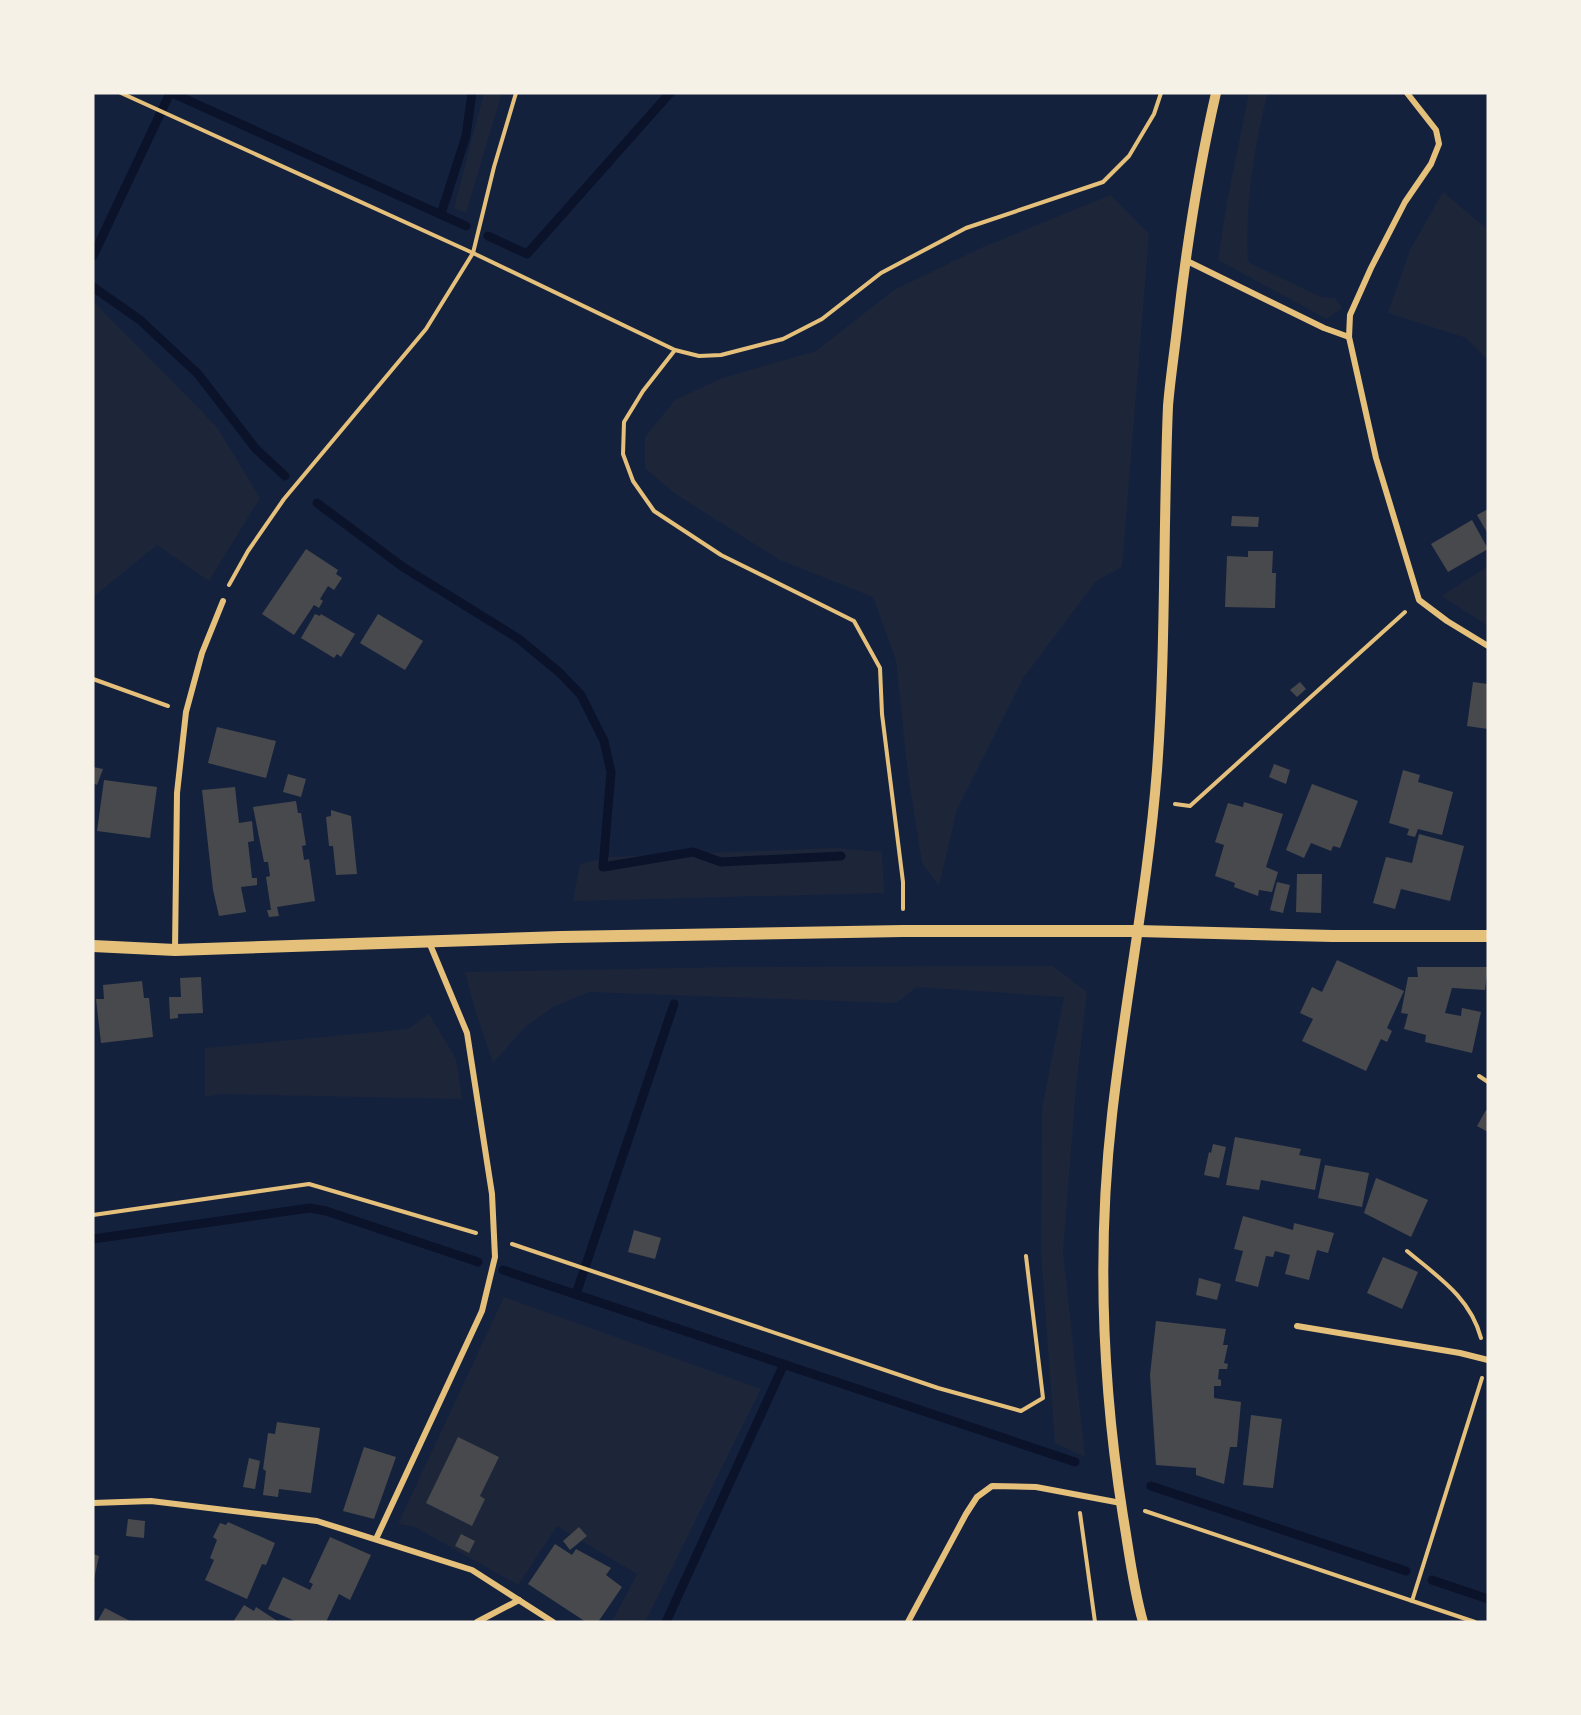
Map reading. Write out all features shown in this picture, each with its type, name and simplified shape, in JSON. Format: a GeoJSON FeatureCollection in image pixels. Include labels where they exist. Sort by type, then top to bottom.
{"type":"FeatureCollection","features":[{"type":"Feature","properties":{"kind":"main road"},"geometry":{"type":"LineString","coordinates":[[93,946],[175,950],[561,937],[903,931],[1138,931],[1333,936],[1488,936]]}},
{"type":"Feature","properties":{"kind":"street"},"geometry":{"type":"LineString","coordinates":[[1143,1622],[1134,1591],[1114,1451],[1105,1349],[1102,1262],[1112,1118],[1123,1026],[1150,854],[1163,643],[1169,403],[1185,260],[1216,93]]}},
{"type":"Feature","properties":{"kind":"street"},"geometry":{"type":"LineString","coordinates":[[1407,93],[1436,130],[1439,144],[1431,164],[1405,202],[1371,268],[1350,315],[1349,337],[1376,458],[1419,600],[1447,621],[1488,646]]}},
{"type":"Feature","properties":{"kind":"street"},"geometry":{"type":"LineString","coordinates":[[1185,260],[1324,328],[1349,337]]}},
{"type":"Feature","properties":{"kind":"street"},"geometry":{"type":"LineString","coordinates":[[175,950],[177,793],[186,712],[202,653],[223,601]]}},
{"type":"Feature","properties":{"kind":"street"},"geometry":{"type":"LineString","coordinates":[[376,1539],[482,1311],[495,1257],[492,1194],[467,1033],[429,942]]}},
{"type":"Feature","properties":{"kind":"street"},"geometry":{"type":"LineString","coordinates":[[1297,1326],[1486,1359]]}},
{"type":"Feature","properties":{"kind":"street"},"geometry":{"type":"LineString","coordinates":[[908,1622],[977,1497],[992,1486],[1036,1487],[1121,1503]]}},
{"type":"Feature","properties":{"kind":"street"},"geometry":{"type":"LineString","coordinates":[[93,1503],[151,1501],[316,1521],[472,1570],[553,1622]]}},
{"type":"Feature","properties":{"kind":"street"},"geometry":{"type":"LineString","coordinates":[[477,1622],[519,1600]]}},
{"type":"Feature","properties":{"kind":"path"},"geometry":{"type":"LineString","coordinates":[[121,93],[473,253],[675,350],[699,356],[722,355],[783,339],[822,319],[881,273],[966,228],[1103,182],[1129,156],[1154,114],[1161,93]]}},
{"type":"Feature","properties":{"kind":"path"},"geometry":{"type":"LineString","coordinates":[[223,601],[232,578],[248,551],[284,499],[426,329],[473,253],[494,166],[516,93]]}},
{"type":"Feature","properties":{"kind":"path"},"geometry":{"type":"LineString","coordinates":[[675,350],[643,391],[624,422],[623,454],[633,481],[654,511],[711,549],[854,621],[880,668],[882,714],[903,882],[903,931]]}},
{"type":"Feature","properties":{"kind":"path"},"geometry":{"type":"LineString","coordinates":[[1154,800],[1190,806],[1419,600]]}},
{"type":"Feature","properties":{"kind":"path"},"geometry":{"type":"LineString","coordinates":[[93,679],[186,712]]}},
{"type":"Feature","properties":{"kind":"path"},"geometry":{"type":"LineString","coordinates":[[1479,1076],[1488,1082]]}},
{"type":"Feature","properties":{"kind":"path"},"geometry":{"type":"LineString","coordinates":[[93,1215],[309,1184],[495,1238],[938,1388],[1021,1411],[1043,1398],[1026,1256]]}},
{"type":"Feature","properties":{"kind":"path"},"geometry":{"type":"LineString","coordinates":[[1407,1251],[1460,1296],[1472,1313],[1481,1336],[1486,1359],[1481,1382],[1412,1601]]}},
{"type":"Feature","properties":{"kind":"path"},"geometry":{"type":"LineString","coordinates":[[1078,1494],[1095,1622]]}},
{"type":"Feature","properties":{"kind":"path"},"geometry":{"type":"LineString","coordinates":[[1121,1503],[1475,1622]]}},
{"type":"Feature","properties":{"kind":"shaded area"},"geometry":{"type":"Polygon","coordinates":[[[484,93],[502,93],[466,213],[454,208],[484,93]]]}},
{"type":"Feature","properties":{"kind":"shaded area"},"geometry":{"type":"Polygon","coordinates":[[[1249,93],[1268,93],[1252,177],[1247,242],[1248,262],[1321,297],[1335,298],[1342,308],[1327,319],[1218,260],[1249,93]]]}},
{"type":"Feature","properties":{"kind":"shaded area"},"geometry":{"type":"Polygon","coordinates":[[[1443,192],[1488,230],[1488,360],[1466,338],[1388,313],[1410,250],[1443,192]]]}},
{"type":"Feature","properties":{"kind":"shaded area"},"geometry":{"type":"Polygon","coordinates":[[[1111,195],[1149,234],[1122,567],[1096,581],[1024,677],[957,809],[939,886],[922,863],[908,774],[896,660],[873,597],[780,560],[674,493],[645,468],[645,437],[675,400],[722,378],[816,351],[894,290],[983,247],[1111,195]]]}},
{"type":"Feature","properties":{"kind":"shaded area"},"geometry":{"type":"Polygon","coordinates":[[[93,301],[217,427],[260,498],[209,581],[157,545],[93,597],[93,301]]]}},
{"type":"Feature","properties":{"kind":"shaded area"},"geometry":{"type":"Polygon","coordinates":[[[1488,566],[1488,626],[1442,596],[1488,566]]]}},
{"type":"Feature","properties":{"kind":"shaded area"},"geometry":{"type":"Polygon","coordinates":[[[835,848],[882,852],[884,893],[573,901],[580,864],[610,857],[835,848]]]}},
{"type":"Feature","properties":{"kind":"shaded area"},"geometry":{"type":"Polygon","coordinates":[[[1053,966],[1087,992],[1076,1087],[1063,1252],[1085,1457],[1055,1443],[1041,1253],[1042,1109],[1064,997],[917,987],[896,1003],[589,992],[553,1007],[525,1027],[493,1063],[465,972],[730,967],[1053,966]]]}},
{"type":"Feature","properties":{"kind":"shaded area"},"geometry":{"type":"Polygon","coordinates":[[[429,1014],[456,1059],[462,1099],[221,1094],[205,1097],[205,1048],[408,1029],[429,1014]]]}},
{"type":"Feature","properties":{"kind":"shaded area"},"geometry":{"type":"Polygon","coordinates":[[[504,1297],[761,1389],[645,1622],[612,1622],[637,1574],[557,1526],[518,1585],[415,1527],[398,1524],[504,1297]]]}},
{"type":"Feature","properties":{"kind":"building"},"geometry":{"type":"Polygon","coordinates":[[[1488,509],[1488,534],[1477,515],[1488,509]]]}},
{"type":"Feature","properties":{"kind":"building"},"geometry":{"type":"Polygon","coordinates":[[[1232,516],[1259,517],[1258,527],[1231,526],[1232,516]]]}},
{"type":"Feature","properties":{"kind":"building"},"geometry":{"type":"Polygon","coordinates":[[[1472,520],[1488,549],[1448,572],[1431,544],[1472,520]]]}},
{"type":"Feature","properties":{"kind":"building"},"geometry":{"type":"Polygon","coordinates":[[[306,549],[338,570],[336,574],[342,578],[334,590],[328,586],[320,599],[323,601],[319,608],[314,605],[294,635],[262,614],[306,549]]]}},
{"type":"Feature","properties":{"kind":"building"},"geometry":{"type":"Polygon","coordinates":[[[1248,551],[1273,551],[1272,573],[1276,573],[1275,608],[1225,607],[1227,556],[1248,557],[1248,551]]]}},
{"type":"Feature","properties":{"kind":"building"},"geometry":{"type":"Polygon","coordinates":[[[315,614],[320,616],[321,614],[355,634],[341,657],[337,654],[334,658],[301,638],[315,614]]]}},
{"type":"Feature","properties":{"kind":"building"},"geometry":{"type":"Polygon","coordinates":[[[378,614],[423,641],[405,670],[360,643],[378,614]]]}},
{"type":"Feature","properties":{"kind":"building"},"geometry":{"type":"Polygon","coordinates":[[[1300,682],[1306,689],[1297,697],[1290,690],[1300,682]]]}},
{"type":"Feature","properties":{"kind":"building"},"geometry":{"type":"Polygon","coordinates":[[[1473,682],[1488,684],[1488,729],[1467,726],[1473,682]]]}},
{"type":"Feature","properties":{"kind":"building"},"geometry":{"type":"Polygon","coordinates":[[[217,727],[276,741],[266,778],[208,763],[217,727]]]}},
{"type":"Feature","properties":{"kind":"building"},"geometry":{"type":"Polygon","coordinates":[[[1274,764],[1290,770],[1286,784],[1269,777],[1274,764]]]}},
{"type":"Feature","properties":{"kind":"building"},"geometry":{"type":"Polygon","coordinates":[[[93,767],[103,769],[97,785],[93,783],[93,767]]]}},
{"type":"Feature","properties":{"kind":"building"},"geometry":{"type":"Polygon","coordinates":[[[1403,770],[1420,775],[1418,782],[1453,792],[1442,835],[1418,829],[1415,837],[1407,835],[1409,829],[1389,823],[1403,770]]]}},
{"type":"Feature","properties":{"kind":"building"},"geometry":{"type":"Polygon","coordinates":[[[288,774],[306,779],[301,797],[283,792],[288,774]]]}},
{"type":"Feature","properties":{"kind":"building"},"geometry":{"type":"Polygon","coordinates":[[[104,780],[157,787],[150,838],[97,831],[104,780]]]}},
{"type":"Feature","properties":{"kind":"building"},"geometry":{"type":"Polygon","coordinates":[[[1312,784],[1358,801],[1340,848],[1333,846],[1331,851],[1311,843],[1304,858],[1286,850],[1312,784]]]}},
{"type":"Feature","properties":{"kind":"building"},"geometry":{"type":"Polygon","coordinates":[[[235,787],[239,823],[252,821],[254,841],[248,842],[252,878],[257,878],[257,885],[241,887],[246,912],[219,916],[213,890],[202,790],[235,787]]]}},
{"type":"Feature","properties":{"kind":"building"},"geometry":{"type":"Polygon","coordinates":[[[296,801],[298,813],[301,813],[306,845],[302,846],[304,860],[309,859],[315,901],[277,907],[279,916],[269,917],[267,910],[271,910],[266,877],[270,876],[268,862],[264,862],[253,807],[296,801]]]}},
{"type":"Feature","properties":{"kind":"building"},"geometry":{"type":"Polygon","coordinates":[[[1244,802],[1283,814],[1266,867],[1278,872],[1272,892],[1259,890],[1258,896],[1234,887],[1235,883],[1215,876],[1224,845],[1215,842],[1228,803],[1243,807],[1244,802]]]}},
{"type":"Feature","properties":{"kind":"building"},"geometry":{"type":"Polygon","coordinates":[[[331,810],[351,816],[357,874],[336,875],[333,846],[329,846],[326,817],[331,816],[331,810]]]}},
{"type":"Feature","properties":{"kind":"building"},"geometry":{"type":"Polygon","coordinates":[[[1419,834],[1464,846],[1450,901],[1401,889],[1395,909],[1373,903],[1386,857],[1412,863],[1419,834]]]}},
{"type":"Feature","properties":{"kind":"building"},"geometry":{"type":"Polygon","coordinates":[[[1297,874],[1322,874],[1321,913],[1296,912],[1297,874]]]}},
{"type":"Feature","properties":{"kind":"building"},"geometry":{"type":"Polygon","coordinates":[[[1277,882],[1290,885],[1283,913],[1270,910],[1277,882]]]}},
{"type":"Feature","properties":{"kind":"building"},"geometry":{"type":"Polygon","coordinates":[[[1337,960],[1404,991],[1387,1028],[1392,1031],[1387,1042],[1381,1039],[1366,1071],[1302,1041],[1313,1019],[1300,1013],[1312,987],[1322,992],[1337,960]]]}},
{"type":"Feature","properties":{"kind":"building"},"geometry":{"type":"Polygon","coordinates":[[[1417,967],[1488,967],[1485,990],[1452,988],[1445,1013],[1461,1016],[1462,1008],[1481,1012],[1472,1053],[1425,1042],[1426,1035],[1404,1029],[1408,1014],[1401,1013],[1408,977],[1418,977],[1417,967]]]}},
{"type":"Feature","properties":{"kind":"building"},"geometry":{"type":"Polygon","coordinates":[[[201,977],[203,1013],[178,1014],[178,1018],[170,1019],[169,997],[181,997],[180,978],[201,977]]]}},
{"type":"Feature","properties":{"kind":"building"},"geometry":{"type":"Polygon","coordinates":[[[142,981],[144,998],[149,998],[153,1037],[101,1043],[96,999],[104,999],[103,985],[142,981]]]}},
{"type":"Feature","properties":{"kind":"building"},"geometry":{"type":"Polygon","coordinates":[[[1486,1110],[1488,1111],[1488,1132],[1477,1126],[1486,1110]]]}},
{"type":"Feature","properties":{"kind":"building"},"geometry":{"type":"Polygon","coordinates":[[[1235,1137],[1301,1149],[1299,1155],[1321,1159],[1315,1190],[1261,1180],[1259,1190],[1226,1185],[1235,1137]]]}},
{"type":"Feature","properties":{"kind":"building"},"geometry":{"type":"Polygon","coordinates":[[[1213,1144],[1226,1147],[1219,1178],[1204,1175],[1213,1144]]]}},
{"type":"Feature","properties":{"kind":"building"},"geometry":{"type":"Polygon","coordinates":[[[1325,1165],[1369,1173],[1362,1207],[1318,1198],[1325,1165]]]}},
{"type":"Feature","properties":{"kind":"building"},"geometry":{"type":"Polygon","coordinates":[[[1376,1178],[1428,1200],[1411,1237],[1364,1213],[1376,1178]]]}},
{"type":"Feature","properties":{"kind":"building"},"geometry":{"type":"Polygon","coordinates":[[[1243,1216],[1293,1230],[1294,1223],[1334,1233],[1328,1253],[1317,1250],[1309,1280],[1285,1274],[1290,1255],[1275,1251],[1273,1257],[1266,1256],[1258,1287],[1235,1281],[1243,1251],[1234,1249],[1243,1216]]]}},
{"type":"Feature","properties":{"kind":"building"},"geometry":{"type":"Polygon","coordinates":[[[634,1230],[661,1238],[655,1259],[628,1252],[634,1230]]]}},
{"type":"Feature","properties":{"kind":"building"},"geometry":{"type":"Polygon","coordinates":[[[1383,1257],[1418,1272],[1402,1309],[1367,1293],[1383,1257]]]}},
{"type":"Feature","properties":{"kind":"building"},"geometry":{"type":"Polygon","coordinates":[[[1199,1278],[1221,1284],[1217,1300],[1196,1295],[1199,1278]]]}},
{"type":"Feature","properties":{"kind":"building"},"geometry":{"type":"Polygon","coordinates":[[[1156,1321],[1226,1329],[1223,1345],[1228,1345],[1224,1363],[1228,1364],[1227,1369],[1219,1369],[1218,1379],[1221,1380],[1221,1386],[1214,1386],[1214,1398],[1241,1402],[1237,1447],[1230,1447],[1224,1484],[1196,1475],[1196,1468],[1156,1465],[1150,1375],[1156,1321]]]}},
{"type":"Feature","properties":{"kind":"building"},"geometry":{"type":"Polygon","coordinates":[[[1251,1415],[1282,1419],[1273,1488],[1243,1485],[1251,1415]]]}},
{"type":"Feature","properties":{"kind":"building"},"geometry":{"type":"Polygon","coordinates":[[[277,1422],[320,1428],[311,1493],[279,1489],[278,1497],[263,1495],[266,1471],[263,1469],[268,1433],[275,1434],[277,1422]]]}},
{"type":"Feature","properties":{"kind":"building"},"geometry":{"type":"Polygon","coordinates":[[[458,1437],[499,1457],[480,1496],[485,1499],[472,1526],[426,1503],[458,1437]]]}},
{"type":"Feature","properties":{"kind":"building"},"geometry":{"type":"Polygon","coordinates":[[[364,1447],[396,1457],[374,1519],[343,1511],[364,1447]]]}},
{"type":"Feature","properties":{"kind":"building"},"geometry":{"type":"Polygon","coordinates":[[[249,1458],[260,1461],[255,1489],[243,1487],[249,1458]]]}},
{"type":"Feature","properties":{"kind":"building"},"geometry":{"type":"Polygon","coordinates":[[[128,1519],[145,1521],[144,1538],[126,1536],[128,1519]]]}},
{"type":"Feature","properties":{"kind":"building"},"geometry":{"type":"Polygon","coordinates":[[[228,1522],[275,1543],[266,1565],[262,1564],[247,1599],[205,1580],[214,1560],[210,1558],[217,1540],[213,1537],[220,1523],[226,1525],[228,1522]]]}},
{"type":"Feature","properties":{"kind":"building"},"geometry":{"type":"Polygon","coordinates":[[[579,1527],[587,1536],[570,1550],[563,1541],[579,1527]]]}},
{"type":"Feature","properties":{"kind":"building"},"geometry":{"type":"Polygon","coordinates":[[[461,1534],[475,1541],[469,1553],[455,1546],[461,1534]]]}},
{"type":"Feature","properties":{"kind":"building"},"geometry":{"type":"Polygon","coordinates":[[[330,1537],[371,1555],[350,1600],[339,1594],[326,1622],[297,1622],[268,1609],[283,1577],[310,1590],[313,1584],[309,1582],[330,1537]]]}},
{"type":"Feature","properties":{"kind":"building"},"geometry":{"type":"Polygon","coordinates":[[[555,1544],[572,1555],[576,1549],[611,1568],[606,1575],[622,1587],[598,1622],[586,1622],[528,1584],[555,1544]]]}},
{"type":"Feature","properties":{"kind":"building"},"geometry":{"type":"Polygon","coordinates":[[[93,1554],[99,1556],[94,1579],[93,1578],[93,1554]]]}},
{"type":"Feature","properties":{"kind":"building"},"geometry":{"type":"Polygon","coordinates":[[[244,1605],[254,1611],[256,1607],[279,1622],[233,1622],[244,1605]]]}},
{"type":"Feature","properties":{"kind":"building"},"geometry":{"type":"Polygon","coordinates":[[[105,1608],[132,1622],[97,1622],[105,1608]]]}},
{"type":"Feature","properties":{"kind":"waterway"},"geometry":{"type":"LineString","coordinates":[[93,256],[170,93]]}},
{"type":"Feature","properties":{"kind":"waterway"},"geometry":{"type":"LineString","coordinates":[[172,93],[466,226]]}},
{"type":"Feature","properties":{"kind":"waterway"},"geometry":{"type":"LineString","coordinates":[[441,214],[466,136],[472,93]]}},
{"type":"Feature","properties":{"kind":"waterway"},"geometry":{"type":"LineString","coordinates":[[488,236],[527,254],[670,93]]}},
{"type":"Feature","properties":{"kind":"waterway"},"geometry":{"type":"LineString","coordinates":[[93,287],[140,320],[198,374],[256,449],[285,476]]}},
{"type":"Feature","properties":{"kind":"waterway"},"geometry":{"type":"LineString","coordinates":[[317,503],[403,567],[519,639],[560,673],[581,695],[604,741],[611,772],[603,867],[693,852],[721,862],[841,856]]}},
{"type":"Feature","properties":{"kind":"waterway"},"geometry":{"type":"LineString","coordinates":[[576,1294],[674,1004]]}},
{"type":"Feature","properties":{"kind":"waterway"},"geometry":{"type":"LineString","coordinates":[[93,1239],[310,1208],[326,1211],[478,1262]]}},
{"type":"Feature","properties":{"kind":"waterway"},"geometry":{"type":"LineString","coordinates":[[503,1270],[1075,1462]]}},
{"type":"Feature","properties":{"kind":"waterway"},"geometry":{"type":"LineString","coordinates":[[666,1622],[784,1364]]}},
{"type":"Feature","properties":{"kind":"waterway"},"geometry":{"type":"LineString","coordinates":[[1151,1486],[1406,1571]]}},
{"type":"Feature","properties":{"kind":"waterway"},"geometry":{"type":"LineString","coordinates":[[1432,1580],[1488,1599]]}}]}
